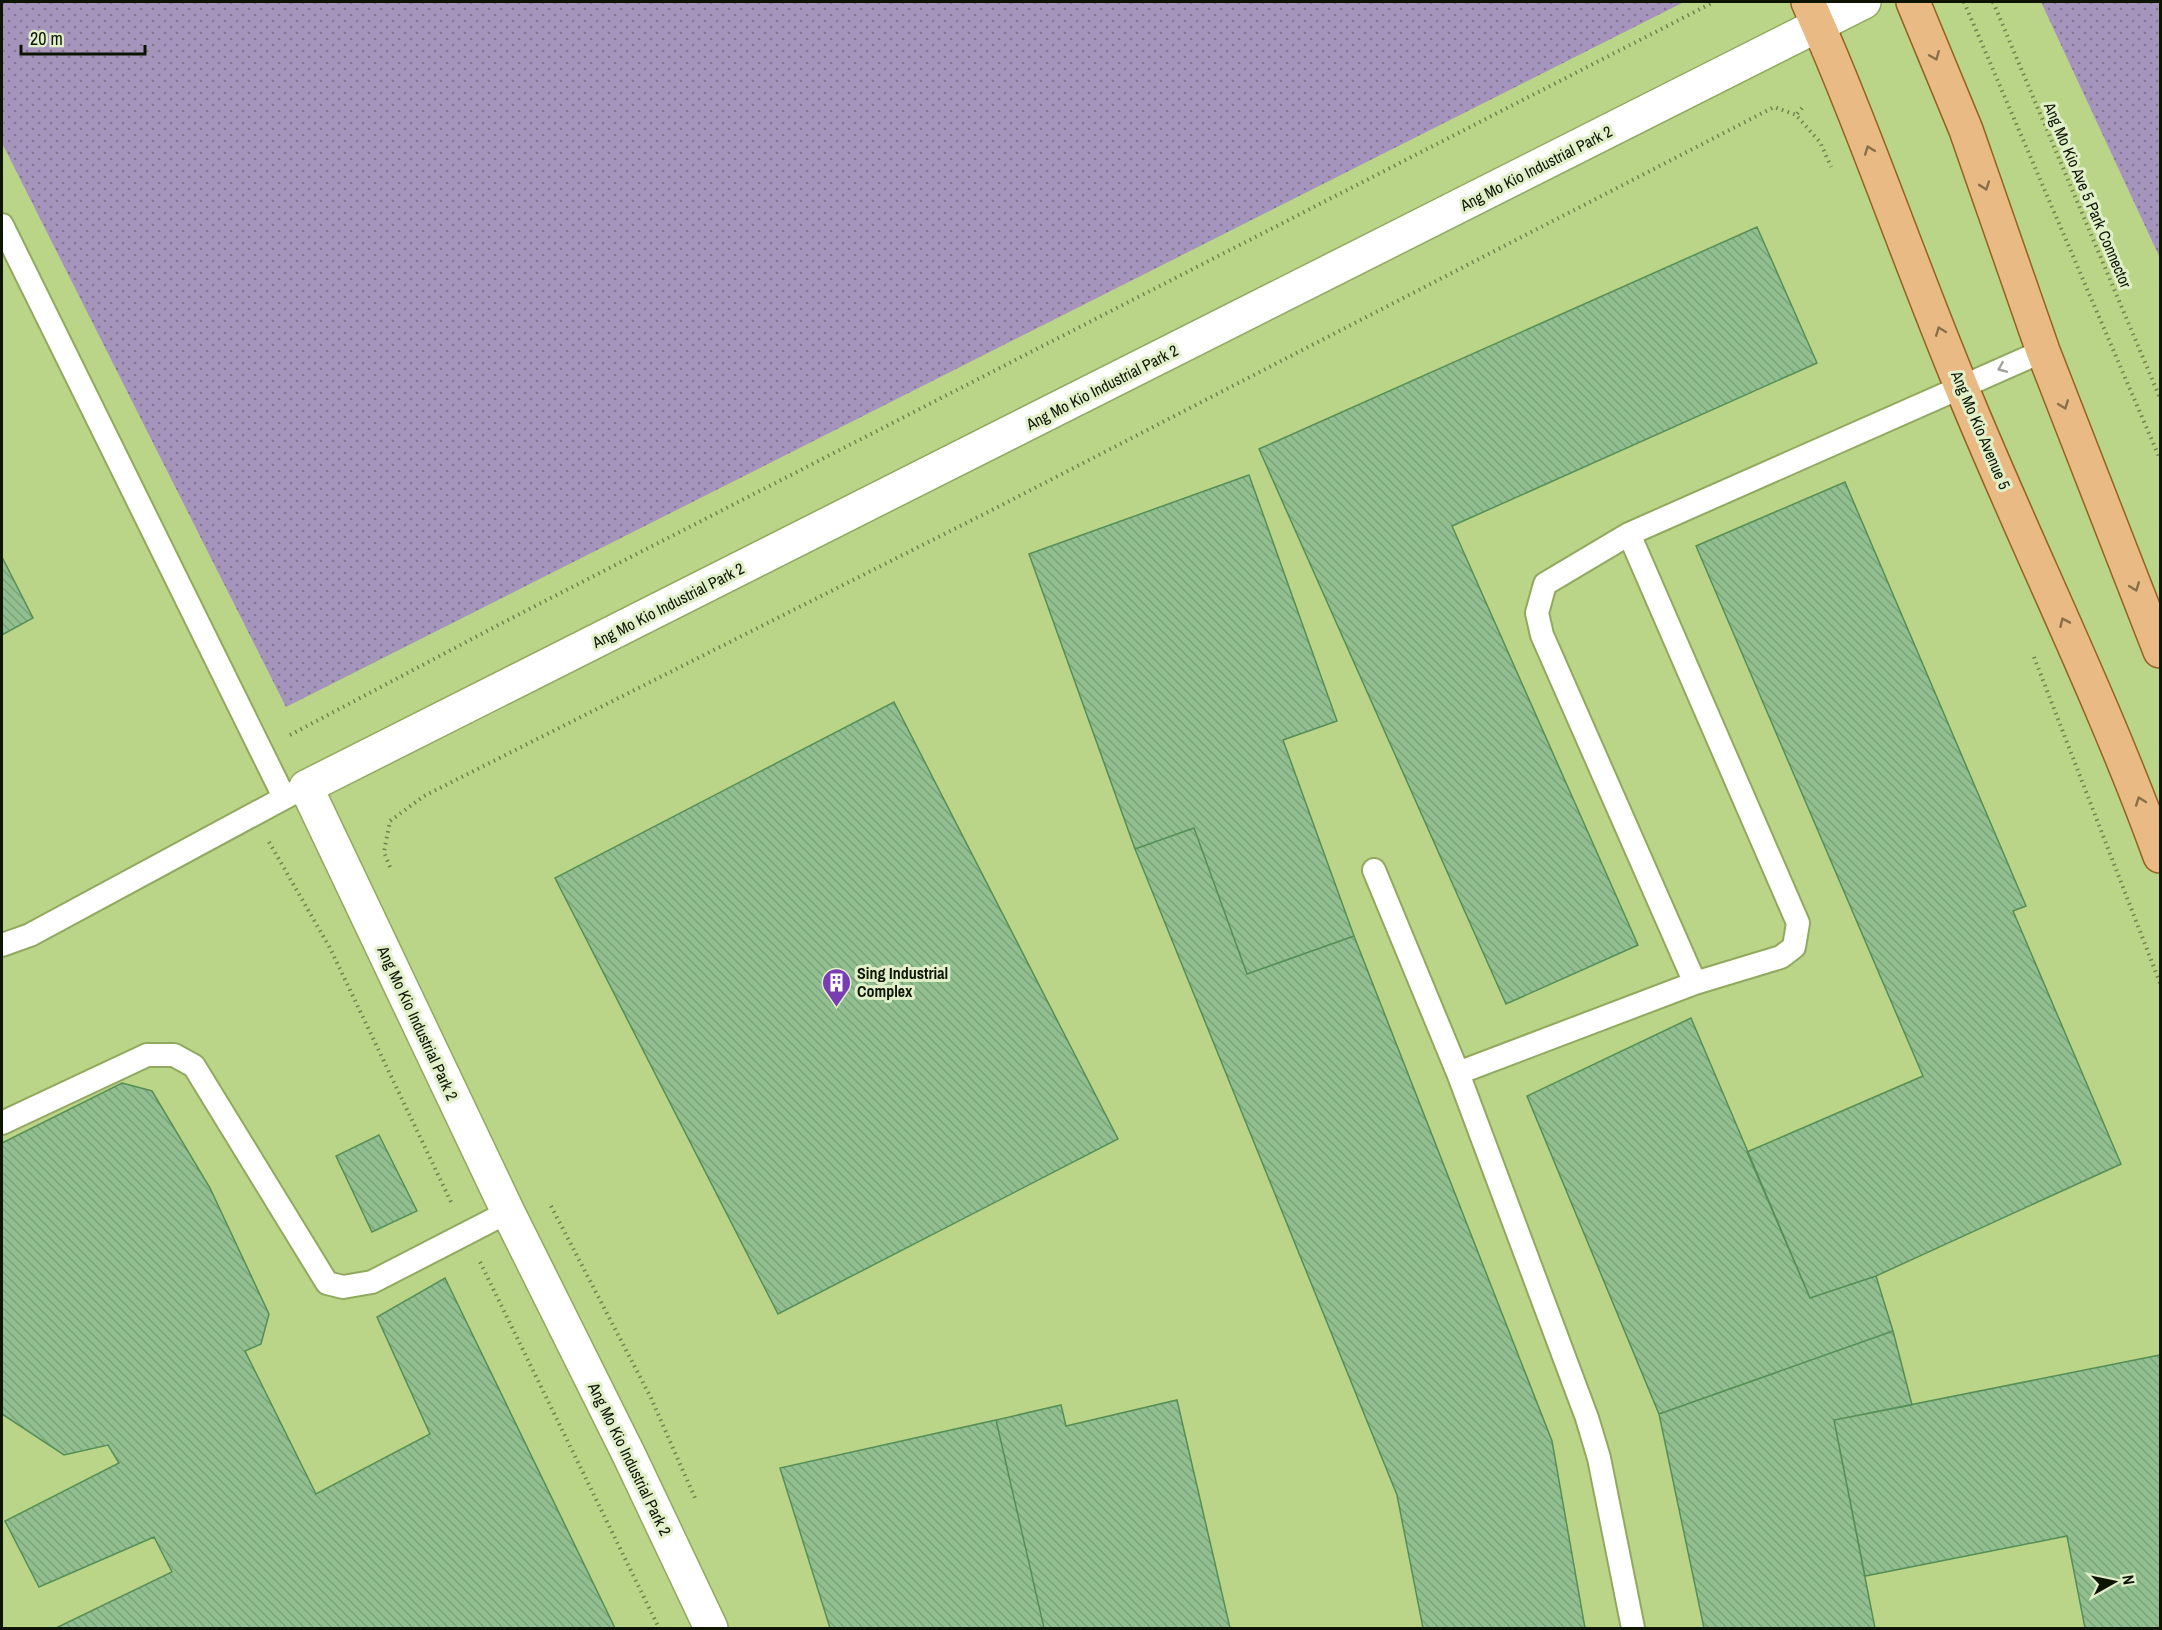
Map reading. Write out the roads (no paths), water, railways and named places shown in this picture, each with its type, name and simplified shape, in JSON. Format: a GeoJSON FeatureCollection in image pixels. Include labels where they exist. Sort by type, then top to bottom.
{"type":"FeatureCollection","features":[{"type":"Feature","properties":{"kind":"main road"},"geometry":{"type":"LineString","coordinates":[[1913,2],[1966,130],[2043,351],[2160,651]]}},
{"type":"Feature","properties":{"kind":"main road","name":"Ang Mo Kio Avenue 5"},"geometry":{"type":"LineString","coordinates":[[1813,13],[1961,386],[2130,772],[2160,856]]}},
{"type":"Feature","properties":{"kind":"street","name":"Ang Mo Kio Industrial Park 2"},"geometry":{"type":"LineString","coordinates":[[711,1629],[629,1455],[295,792],[1486,194],[1813,13],[1864,2]]}},
{"type":"Feature","properties":{"kind":"lane"},"geometry":{"type":"LineString","coordinates":[[2,225],[260,750],[295,792],[252,813],[30,935],[2,945]]}},
{"type":"Feature","properties":{"kind":"lane"},"geometry":{"type":"LineString","coordinates":[[1695,983],[1542,635],[1537,613],[1545,584],[1629,534],[2043,351]]}},
{"type":"Feature","properties":{"kind":"lane"},"geometry":{"type":"LineString","coordinates":[[1458,1073],[1695,983],[1781,957],[1794,947],[1798,923],[1629,534]]}},
{"type":"Feature","properties":{"kind":"lane"},"geometry":{"type":"LineString","coordinates":[[1374,870],[1458,1073],[1587,1418],[1599,1458],[1632,1629]]}},
{"type":"Feature","properties":{"kind":"lane"},"geometry":{"type":"LineString","coordinates":[[2,1123],[147,1055],[174,1055],[194,1066],[327,1283],[343,1287],[372,1282],[508,1212]]}},
{"type":"Feature","properties":{"kind":"place","name":"Sing Industrial Complex"},"geometry":{"type":"Point","coordinates":[836,1008]}}]}
